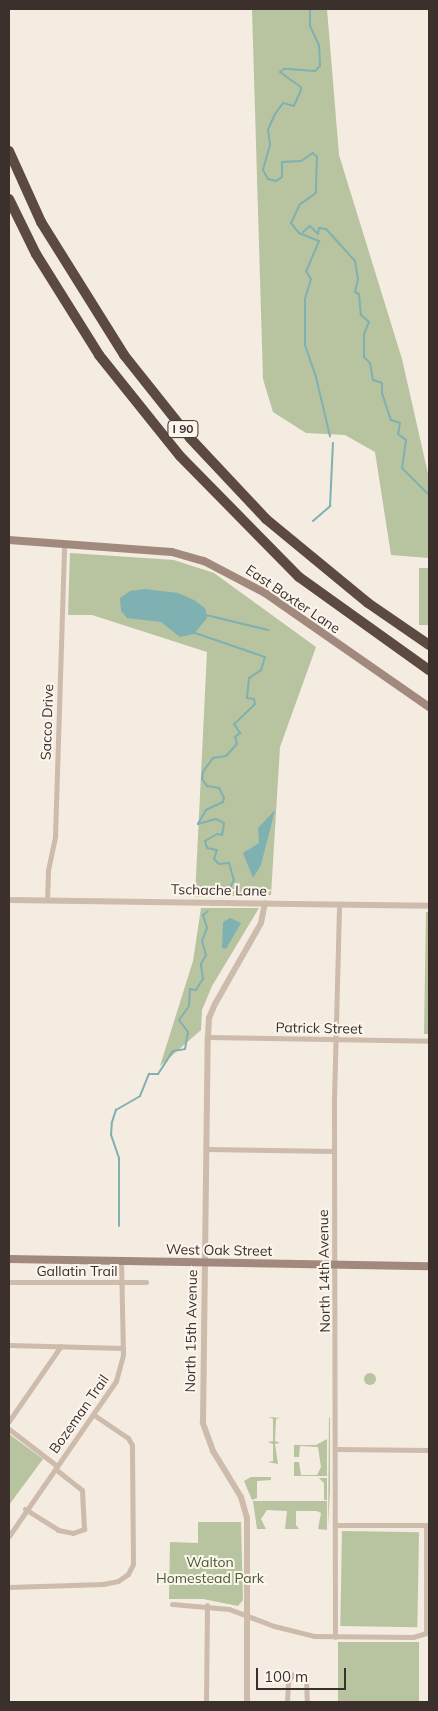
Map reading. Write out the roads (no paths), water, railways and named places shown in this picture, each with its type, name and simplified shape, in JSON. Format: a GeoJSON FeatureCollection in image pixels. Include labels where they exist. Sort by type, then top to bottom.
{"type":"FeatureCollection","features":[{"type":"Feature","properties":{"kind":"highway","name":"I 90"},"geometry":{"type":"LineString","coordinates":[[9,151],[41,222],[119,346],[190,438],[266,520],[368,603],[429,645]]}},
{"type":"Feature","properties":{"kind":"highway","name":"I 90"},"geometry":{"type":"LineString","coordinates":[[9,200],[36,254],[99,355],[180,456],[299,577],[429,670]]}},
{"type":"Feature","properties":{"kind":"main road","name":"East Baxter Lane"},"geometry":{"type":"LineString","coordinates":[[9,540],[172,552],[230,572],[265,593],[429,706]]}},
{"type":"Feature","properties":{"kind":"main road","name":"West Oak Street"},"geometry":{"type":"LineString","coordinates":[[9,1259],[429,1266]]}},
{"type":"Feature","properties":{"kind":"street","name":"Sacco Drive"},"geometry":{"type":"LineString","coordinates":[[47,900],[48,870],[54,836],[64,544]]}},
{"type":"Feature","properties":{"kind":"street","name":"Tschache Lane"},"geometry":{"type":"LineString","coordinates":[[9,900],[429,906]]}},
{"type":"Feature","properties":{"kind":"street","name":"North 15th Avenue"},"geometry":{"type":"LineString","coordinates":[[247,1702],[248,1538],[245,1507],[213,1451],[203,1423],[208,1037],[209,1018],[261,923],[265,903]]}},
{"type":"Feature","properties":{"kind":"street","name":"North 14th Avenue"},"geometry":{"type":"LineString","coordinates":[[335,1637],[336,1264],[334,1151],[339,904]]}},
{"type":"Feature","properties":{"kind":"street","name":"Patrick Street"},"geometry":{"type":"LineString","coordinates":[[208,1037],[429,1041]]}},
{"type":"Feature","properties":{"kind":"street"},"geometry":{"type":"LineString","coordinates":[[206,1149],[334,1151]]}},
{"type":"Feature","properties":{"kind":"street","name":"Bozeman Trail"},"geometry":{"type":"LineString","coordinates":[[9,1533],[94,1415],[116,1381],[123,1362],[121,1261]]}},
{"type":"Feature","properties":{"kind":"street","name":"Gallatin Trail"},"geometry":{"type":"LineString","coordinates":[[9,1282],[146,1282]]}},
{"type":"Feature","properties":{"kind":"street"},"geometry":{"type":"LineString","coordinates":[[9,1345],[123,1348]]}},
{"type":"Feature","properties":{"kind":"street"},"geometry":{"type":"LineString","coordinates":[[9,1421],[61,1346]]}},
{"type":"Feature","properties":{"kind":"street"},"geometry":{"type":"LineString","coordinates":[[9,1587],[103,1584],[128,1574],[134,1561],[132,1445],[128,1438],[94,1415]]}},
{"type":"Feature","properties":{"kind":"street"},"geometry":{"type":"LineString","coordinates":[[9,1429],[82,1490],[84,1529],[73,1533],[58,1530],[26,1509]]}},
{"type":"Feature","properties":{"kind":"street"},"geometry":{"type":"LineString","coordinates":[[336,1449],[429,1450]]}},
{"type":"Feature","properties":{"kind":"street"},"geometry":{"type":"LineString","coordinates":[[172,1604],[207,1605],[248,1616],[296,1633],[335,1637],[413,1637],[428,1632],[428,1525],[335,1525]]}},
{"type":"Feature","properties":{"kind":"street"},"geometry":{"type":"LineString","coordinates":[[206,1702],[207,1605]]}},
{"type":"Feature","properties":{"kind":"street"},"geometry":{"type":"LineString","coordinates":[[287,1702],[288,1680],[294,1674],[306,1677],[307,1702]]}},
{"type":"Feature","properties":{"kind":"water"},"geometry":{"type":"Polygon","coordinates":[[[145,589],[178,593],[194,600],[205,608],[207,618],[194,634],[180,637],[161,622],[127,618],[121,611],[120,598],[130,591],[145,589]]]}},
{"type":"Feature","properties":{"kind":"water"},"geometry":{"type":"Polygon","coordinates":[[[275,810],[261,865],[253,878],[243,853],[259,843],[258,828],[275,810]]]}},
{"type":"Feature","properties":{"kind":"water"},"geometry":{"type":"Polygon","coordinates":[[[230,918],[241,923],[226,949],[222,948],[223,922],[230,918]]]}},
{"type":"Feature","properties":{"kind":"waterway"},"geometry":{"type":"LineString","coordinates":[[310,9],[310,26],[319,45],[320,66],[315,71],[284,69],[280,72],[301,87],[301,90],[294,106],[283,103],[275,114],[268,130],[270,145],[263,170],[268,179],[276,181],[282,177],[282,162],[301,161],[313,153],[317,157],[316,193],[300,204],[291,223],[299,233],[319,241],[306,271],[311,279],[305,299],[305,345],[316,377],[330,436]]}},
{"type":"Feature","properties":{"kind":"waterway"},"geometry":{"type":"LineString","coordinates":[[303,232],[310,226],[318,234],[319,228],[326,229],[355,261],[358,279],[355,292],[359,294],[361,315],[369,322],[364,334],[364,357],[370,363],[373,380],[382,383],[382,393],[391,420],[400,423],[398,434],[406,440],[402,468],[429,495]]}},
{"type":"Feature","properties":{"kind":"waterway"},"geometry":{"type":"LineString","coordinates":[[313,521],[330,506],[333,443]]}},
{"type":"Feature","properties":{"kind":"waterway"},"geometry":{"type":"LineString","coordinates":[[429,503],[429,513]]}},
{"type":"Feature","properties":{"kind":"waterway"},"geometry":{"type":"LineString","coordinates":[[206,615],[268,630]]}},
{"type":"Feature","properties":{"kind":"waterway"},"geometry":{"type":"LineString","coordinates":[[192,632],[265,657],[261,670],[249,678],[247,698],[254,699],[255,704],[234,724],[240,733],[235,737],[237,744],[226,756],[213,758],[203,772],[202,779],[207,786],[219,788],[224,798],[223,802],[206,810],[198,824],[216,819],[224,823],[222,835],[217,834],[205,841],[207,848],[217,850],[214,859],[219,864],[229,863],[234,880],[230,888],[213,887],[208,893]]}},
{"type":"Feature","properties":{"kind":"waterway"},"geometry":{"type":"LineString","coordinates":[[119,1226],[119,1158],[111,1135],[112,1122],[116,1110],[140,1096],[149,1074],[158,1074],[173,1051],[185,1049],[188,1032],[179,1020],[189,1006],[190,989],[196,990],[203,979],[201,964],[206,955],[202,941],[207,928],[203,915],[208,911]]}},
{"type":"Feature","properties":{"kind":"park label","name":"Walton Homestead Park"},"geometry":{"type":"Point","coordinates":[210,1570]}}]}
